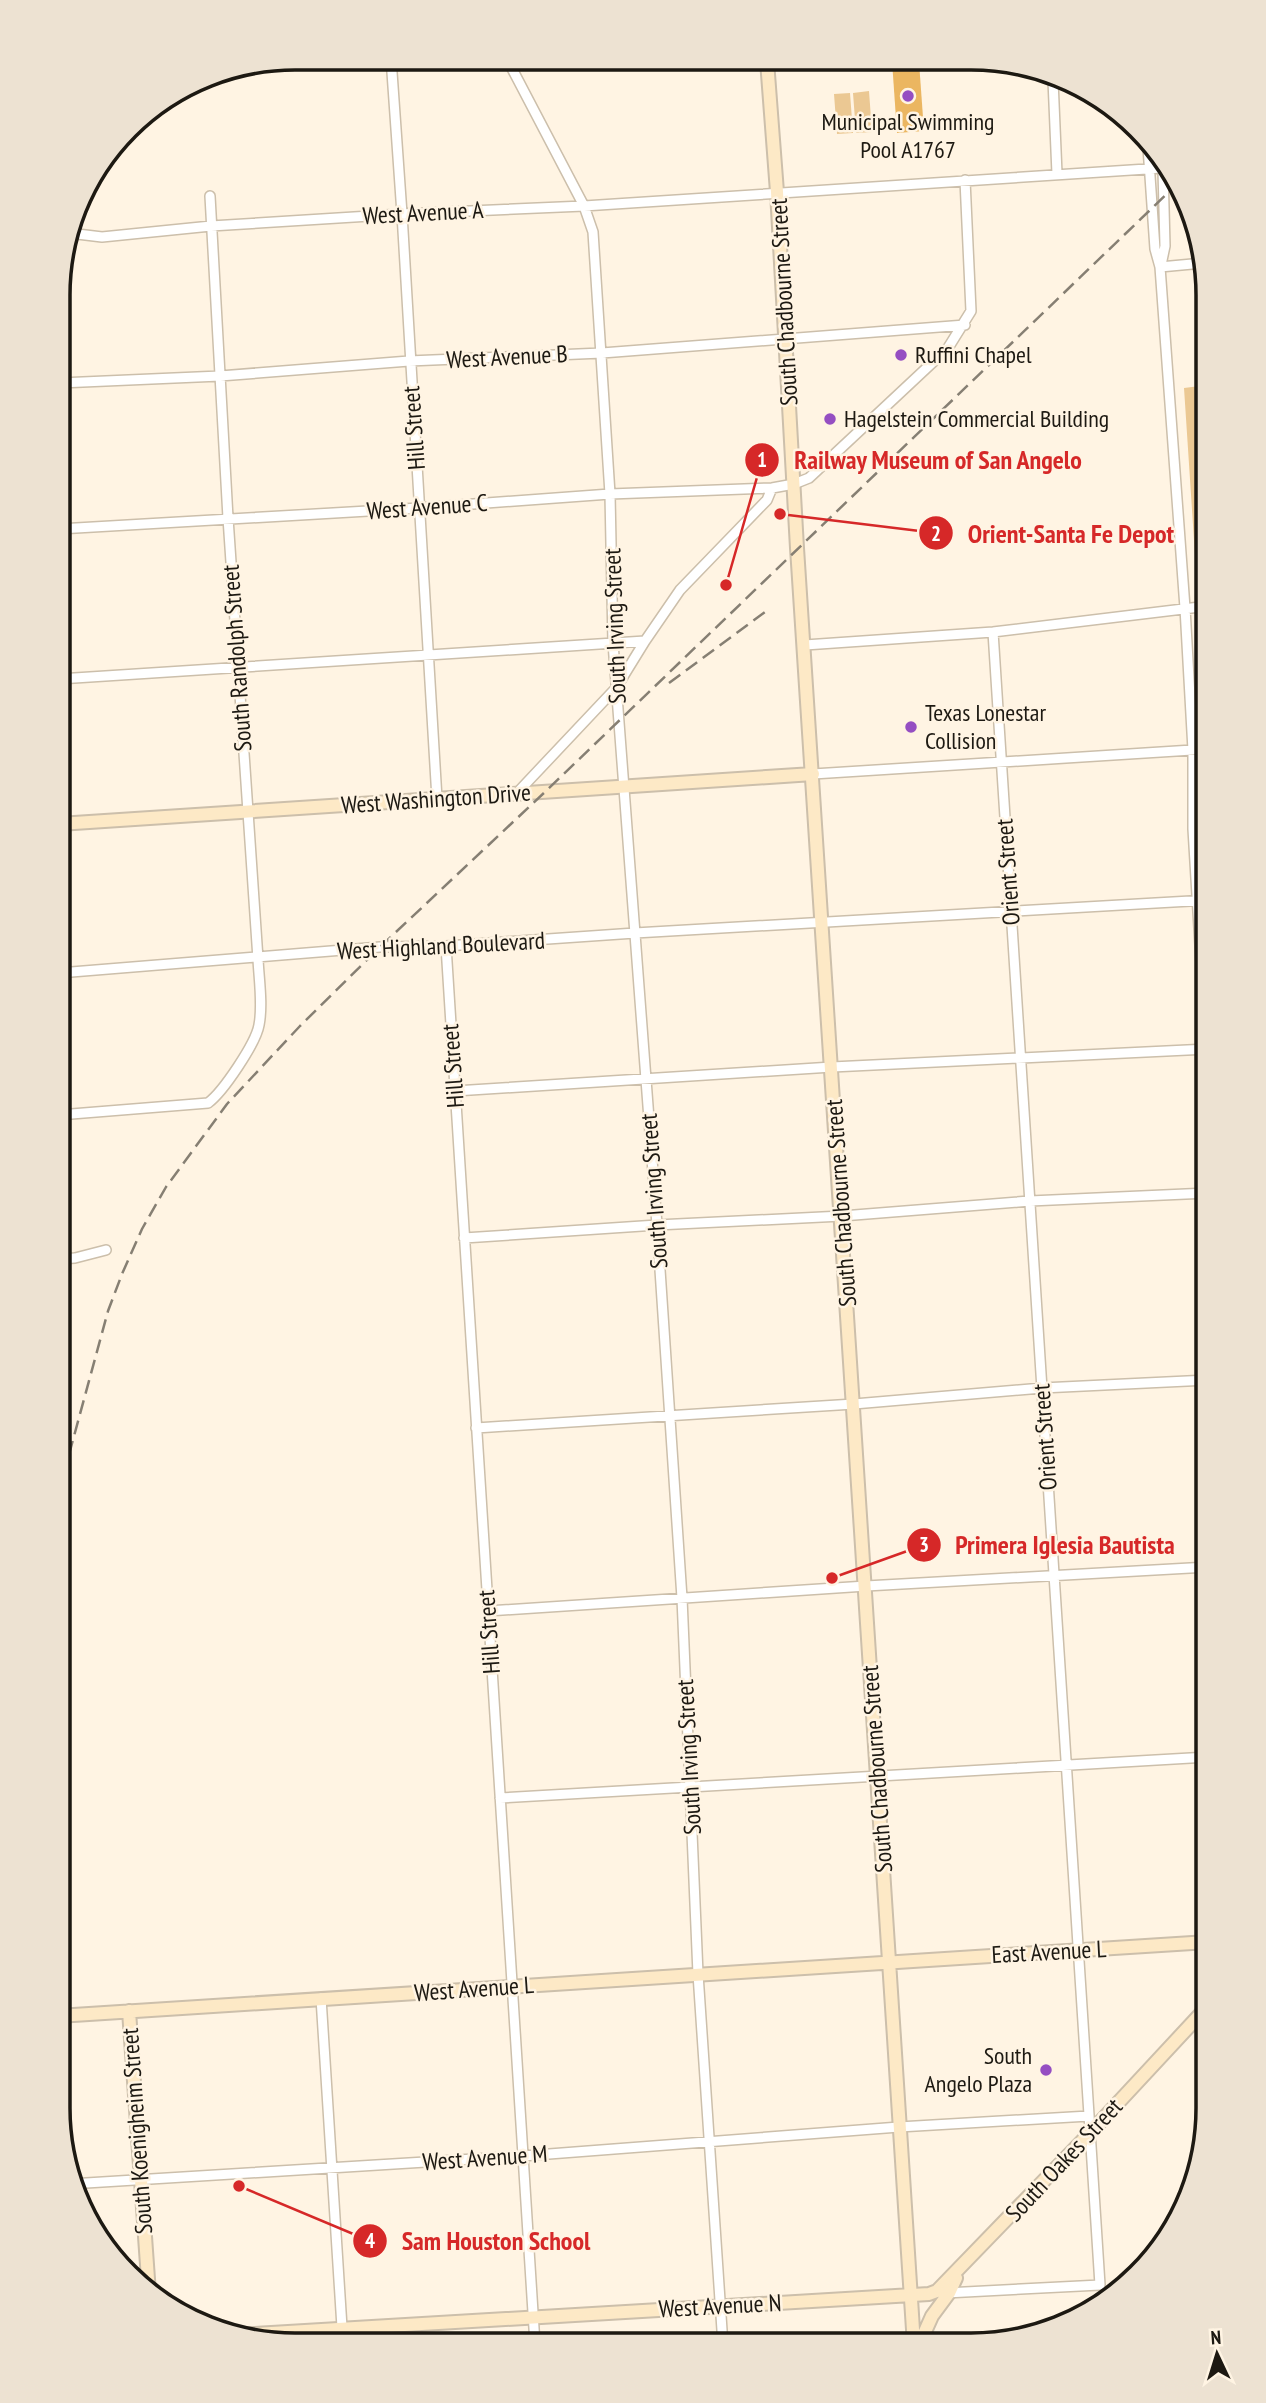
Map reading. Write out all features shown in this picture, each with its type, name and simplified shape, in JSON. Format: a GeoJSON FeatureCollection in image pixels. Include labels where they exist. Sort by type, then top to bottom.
{"type":"FeatureCollection","features":[{"type":"Feature","properties":{"kind":"main road","name":"South Chadbourne Street"},"geometry":{"type":"LineString","coordinates":[[767,70],[913,2333]]}},
{"type":"Feature","properties":{"kind":"main road","name":"West Washington Drive"},"geometry":{"type":"LineString","coordinates":[[70,823],[813,774]]}},
{"type":"Feature","properties":{"kind":"main road","name":"East Avenue L"},"geometry":{"type":"LineString","coordinates":[[890,1962],[1196,1943]]}},
{"type":"Feature","properties":{"kind":"main road","name":"West Avenue L"},"geometry":{"type":"LineString","coordinates":[[70,2015],[890,1962]]}},
{"type":"Feature","properties":{"kind":"main road","name":"South Koenigheim Street"},"geometry":{"type":"LineString","coordinates":[[129,2011],[148,2277]]}},
{"type":"Feature","properties":{"kind":"main road","name":"South Oakes Street"},"geometry":{"type":"LineString","coordinates":[[929,2294],[937,2291],[960,2270],[1196,2019]]}},
{"type":"Feature","properties":{"kind":"main road"},"geometry":{"type":"LineString","coordinates":[[924,2333],[960,2270]]}},
{"type":"Feature","properties":{"kind":"main road"},"geometry":{"type":"LineString","coordinates":[[910,2294],[929,2294]]}},
{"type":"Feature","properties":{"kind":"main road","name":"West Avenue N"},"geometry":{"type":"LineString","coordinates":[[285,2332],[910,2294]]}},
{"type":"Feature","properties":{"kind":"street","name":"Hill Street"},"geometry":{"type":"LineString","coordinates":[[392,70],[437,799]]}},
{"type":"Feature","properties":{"kind":"street","name":"South Irving Street"},"geometry":{"type":"LineString","coordinates":[[513,70],[584,206],[593,232],[610,495],[613,643],[682,1598],[698,1974],[722,2333]]}},
{"type":"Feature","properties":{"kind":"street"},"geometry":{"type":"LineString","coordinates":[[1053,86],[1057,174]]}},
{"type":"Feature","properties":{"kind":"street"},"geometry":{"type":"LineString","coordinates":[[1148,158],[1155,249],[1160,267],[1185,608],[1196,851]]}},
{"type":"Feature","properties":{"kind":"street","name":"West Avenue A"},"geometry":{"type":"LineString","coordinates":[[79,234],[102,237],[211,226],[584,206],[1157,169]]}},
{"type":"Feature","properties":{"kind":"street"},"geometry":{"type":"LineString","coordinates":[[1160,267],[1165,246],[1162,178]]}},
{"type":"Feature","properties":{"kind":"street"},"geometry":{"type":"LineString","coordinates":[[794,484],[809,478],[879,413],[948,348],[965,325],[971,311],[971,287],[965,180]]}},
{"type":"Feature","properties":{"kind":"street","name":"South Randolph Street"},"geometry":{"type":"LineString","coordinates":[[70,1114],[208,1103],[218,1096],[254,1040],[259,1025],[258,959],[228,518],[210,196]]}},
{"type":"Feature","properties":{"kind":"street"},"geometry":{"type":"LineString","coordinates":[[1160,267],[1194,264]]}},
{"type":"Feature","properties":{"kind":"street","name":"West Avenue B"},"geometry":{"type":"LineString","coordinates":[[70,383],[220,376],[410,361],[602,353],[965,325]]}},
{"type":"Feature","properties":{"kind":"street","name":"West Avenue C"},"geometry":{"type":"LineString","coordinates":[[70,528],[610,495],[772,488],[794,484]]}},
{"type":"Feature","properties":{"kind":"street"},"geometry":{"type":"LineString","coordinates":[[517,793],[616,688],[680,590],[767,500],[772,488]]}},
{"type":"Feature","properties":{"kind":"street"},"geometry":{"type":"LineString","coordinates":[[805,645],[993,632],[1196,607]]}},
{"type":"Feature","properties":{"kind":"street","name":"Orient Street"},"geometry":{"type":"LineString","coordinates":[[949,2292],[1100,2285],[993,632]]}},
{"type":"Feature","properties":{"kind":"street"},"geometry":{"type":"LineString","coordinates":[[70,678],[645,641]]}},
{"type":"Feature","properties":{"kind":"street"},"geometry":{"type":"LineString","coordinates":[[813,774],[1196,750]]}},
{"type":"Feature","properties":{"kind":"street","name":"West Highland Boulevard"},"geometry":{"type":"LineString","coordinates":[[70,973],[380,947],[446,946],[1196,901]]}},
{"type":"Feature","properties":{"kind":"street","name":"Hill Street"},"geometry":{"type":"LineString","coordinates":[[446,946],[534,2333]]}},
{"type":"Feature","properties":{"kind":"street"},"geometry":{"type":"LineString","coordinates":[[455,1091],[1020,1056],[1196,1049]]}},
{"type":"Feature","properties":{"kind":"street"},"geometry":{"type":"LineString","coordinates":[[464,1238],[842,1216],[1030,1201],[1196,1194]]}},
{"type":"Feature","properties":{"kind":"street"},"geometry":{"type":"LineString","coordinates":[[70,1258],[106,1250]]}},
{"type":"Feature","properties":{"kind":"street"},"geometry":{"type":"LineString","coordinates":[[476,1428],[854,1404],[1042,1388],[1196,1381]]}},
{"type":"Feature","properties":{"kind":"street"},"geometry":{"type":"LineString","coordinates":[[488,1611],[1196,1568]]}},
{"type":"Feature","properties":{"kind":"street"},"geometry":{"type":"LineString","coordinates":[[500,1798],[1196,1758]]}},
{"type":"Feature","properties":{"kind":"street"},"geometry":{"type":"LineString","coordinates":[[321,1998],[342,2333]]}},
{"type":"Feature","properties":{"kind":"street","name":"West Avenue M"},"geometry":{"type":"LineString","coordinates":[[83,2183],[523,2156],[899,2127],[1089,2116]]}},
{"type":"Feature","properties":{"kind":"street"},"geometry":{"type":"LineString","coordinates":[[929,2294],[949,2292]]}},
{"type":"Feature","properties":{"kind":"shaded area","name":"Municipal Swimming Pool A1767"},"geometry":{"type":"Polygon","coordinates":[[[893,70],[920,70],[924,131],[897,133],[893,70]]]}},
{"type":"Feature","properties":{"kind":"shaded area"},"geometry":{"type":"Polygon","coordinates":[[[869,91],[872,132],[856,133],[853,93],[869,91]]]}},
{"type":"Feature","properties":{"kind":"shaded area"},"geometry":{"type":"Polygon","coordinates":[[[850,93],[853,133],[837,134],[834,94],[850,93]]]}},
{"type":"Feature","properties":{"kind":"shaded area"},"geometry":{"type":"Polygon","coordinates":[[[1196,386],[1196,571],[1184,388],[1196,386]]]}},
{"type":"Feature","properties":{"kind":"railway"},"geometry":{"type":"LineString","coordinates":[[70,1451],[108,1311],[142,1229],[166,1187],[227,1104],[300,1026],[380,947],[1170,191]]}},
{"type":"Feature","properties":{"kind":"railway"},"geometry":{"type":"LineString","coordinates":[[669,683],[765,612]]}},
{"type":"Feature","properties":{"kind":"place","name":"Municipal Swimming Pool A1767"},"geometry":{"type":"Point","coordinates":[908,96]}},
{"type":"Feature","properties":{"kind":"place","name":"Ruffini Chapel"},"geometry":{"type":"Point","coordinates":[901,355]}},
{"type":"Feature","properties":{"kind":"place","name":"Hagelstein Commercial Building"},"geometry":{"type":"Point","coordinates":[830,419]}},
{"type":"Feature","properties":{"kind":"place","name":"Orient-Santa Fe Depot"},"geometry":{"type":"Point","coordinates":[780,514]}},
{"type":"Feature","properties":{"kind":"place","name":"Railway Museum of San Angelo"},"geometry":{"type":"Point","coordinates":[726,585]}},
{"type":"Feature","properties":{"kind":"place","name":"Texas Lonestar Collision"},"geometry":{"type":"Point","coordinates":[911,727]}},
{"type":"Feature","properties":{"kind":"place","name":"Primera Iglesia Bautista"},"geometry":{"type":"Point","coordinates":[832,1578]}},
{"type":"Feature","properties":{"kind":"place","name":"South Angelo Plaza"},"geometry":{"type":"Point","coordinates":[1046,2070]}},
{"type":"Feature","properties":{"kind":"place","name":"Sam Houston School"},"geometry":{"type":"Point","coordinates":[239,2186]}}]}
